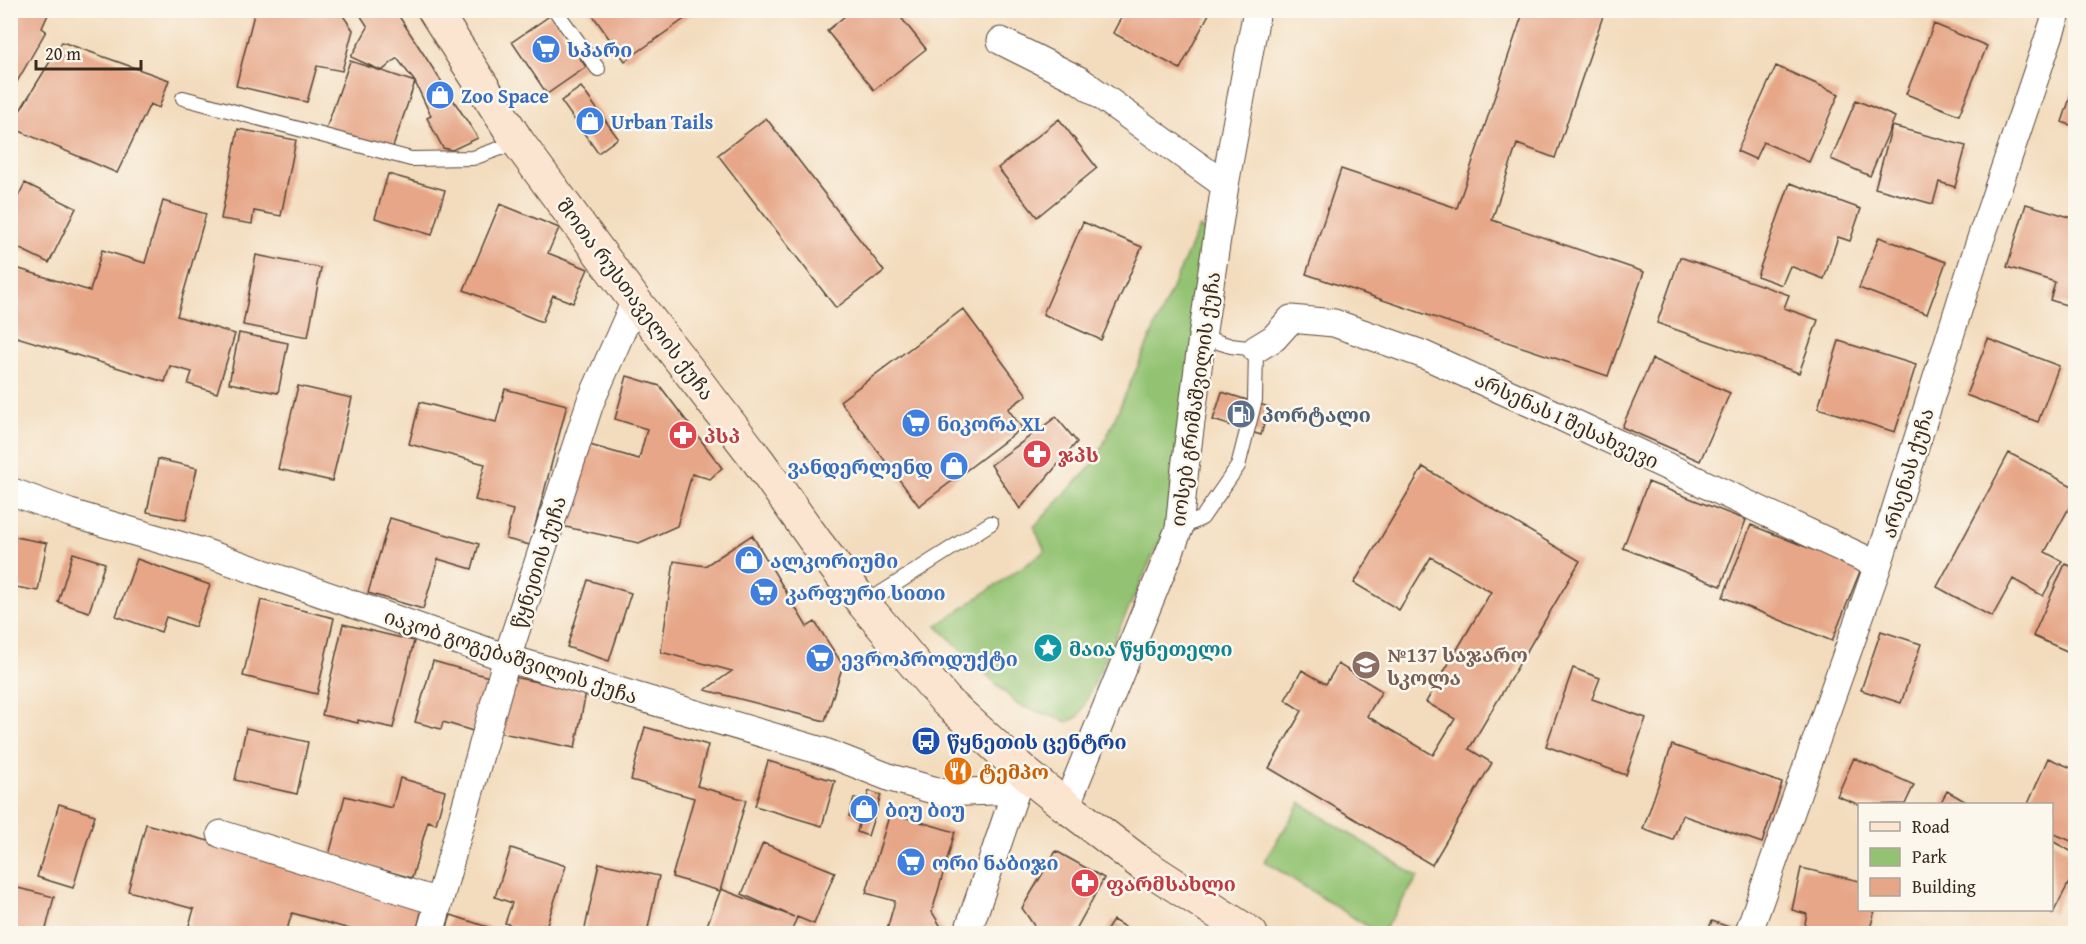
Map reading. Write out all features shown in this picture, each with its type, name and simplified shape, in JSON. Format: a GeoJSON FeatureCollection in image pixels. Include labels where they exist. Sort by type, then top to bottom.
{"type":"FeatureCollection","features":[{"type":"Feature","properties":{"kind":"main road","name":"შოთა რუსთაველის ქუჩა"},"geometry":{"type":"LineString","coordinates":[[434,10],[518,142],[635,301],[752,452],[816,542],[864,604],[946,701],[1021,782],[1066,806],[1142,864],[1251,933]]}},
{"type":"Feature","properties":{"kind":"street","name":"იოსებ გრიშაშვილის ქუჩა"},"geometry":{"type":"LineString","coordinates":[[1066,806],[1179,529],[1202,337],[1225,184],[1257,10]]}},
{"type":"Feature","properties":{"kind":"street","name":"არსენას ქუჩა"},"geometry":{"type":"LineString","coordinates":[[1748,933],[1878,565],[1977,250],[2058,10]]}},
{"type":"Feature","properties":{"kind":"street"},"geometry":{"type":"LineString","coordinates":[[1001,41],[1079,80],[1225,184]]}},
{"type":"Feature","properties":{"kind":"street","name":"წყნეთის ქუჩა"},"geometry":{"type":"LineString","coordinates":[[430,933],[507,658],[590,403],[635,301]]}},
{"type":"Feature","properties":{"kind":"street","name":"არსენას I შესახვევი"},"geometry":{"type":"LineString","coordinates":[[1256,349],[1274,338],[1291,319],[1334,323],[1422,354],[1878,565]]}},
{"type":"Feature","properties":{"kind":"street","name":"იაკობ გოგებაშვილის ქუჩა"},"geometry":{"type":"LineString","coordinates":[[10,491],[70,513],[206,554],[507,658],[825,752],[891,778],[944,793],[1021,782]]}},
{"type":"Feature","properties":{"kind":"street"},"geometry":{"type":"LineString","coordinates":[[967,933],[1021,782]]}},
{"type":"Feature","properties":{"kind":"street"},"geometry":{"type":"LineString","coordinates":[[221,834],[439,902]]}},
{"type":"Feature","properties":{"kind":"lane"},"geometry":{"type":"LineString","coordinates":[[555,10],[597,69]]}},
{"type":"Feature","properties":{"kind":"lane"},"geometry":{"type":"LineString","coordinates":[[183,98],[411,159],[473,158],[518,142]]}},
{"type":"Feature","properties":{"kind":"lane"},"geometry":{"type":"LineString","coordinates":[[1179,529],[1202,518],[1238,466],[1255,400],[1256,349],[1231,346],[1202,337]]}},
{"type":"Feature","properties":{"kind":"lane"},"geometry":{"type":"LineString","coordinates":[[864,604],[991,523]]}},
{"type":"Feature","properties":{"kind":"green space"},"geometry":{"type":"Polygon","coordinates":[[[1199,227],[1210,234],[1166,527],[1079,716],[1068,722],[1018,705],[937,626],[1045,551],[1034,527],[1096,461],[1199,227]]]}},
{"type":"Feature","properties":{"kind":"green space"},"geometry":{"type":"Polygon","coordinates":[[[1301,803],[1418,877],[1382,933],[1378,933],[1264,861],[1301,803]]]}},
{"type":"Feature","properties":{"kind":"building"},"geometry":{"type":"Polygon","coordinates":[[[10,10],[50,10],[42,28],[46,31],[10,94],[10,10]]]}},
{"type":"Feature","properties":{"kind":"building"},"geometry":{"type":"Polygon","coordinates":[[[255,10],[339,10],[353,30],[342,71],[317,66],[307,102],[236,86],[255,10]]]}},
{"type":"Feature","properties":{"kind":"building"},"geometry":{"type":"Polygon","coordinates":[[[357,10],[395,10],[478,138],[452,150],[443,148],[427,118],[431,116],[415,82],[397,58],[382,71],[351,57],[368,27],[357,10]]]}},
{"type":"Feature","properties":{"kind":"building"},"geometry":{"type":"Polygon","coordinates":[[[589,10],[697,10],[625,61],[589,10]]]}},
{"type":"Feature","properties":{"kind":"building"},"geometry":{"type":"Polygon","coordinates":[[[852,10],[895,10],[926,49],[874,90],[827,31],[852,10]]]}},
{"type":"Feature","properties":{"kind":"building"},"geometry":{"type":"Polygon","coordinates":[[[1125,10],[1211,10],[1180,69],[1113,33],[1125,10]]]}},
{"type":"Feature","properties":{"kind":"building"},"geometry":{"type":"Polygon","coordinates":[[[1524,10],[1605,10],[1555,158],[1517,144],[1492,220],[1644,272],[1608,376],[1306,274],[1341,169],[1457,208],[1524,10]]]}},
{"type":"Feature","properties":{"kind":"building"},"geometry":{"type":"Polygon","coordinates":[[[551,15],[586,67],[547,94],[512,42],[551,15]]]}},
{"type":"Feature","properties":{"kind":"building"},"geometry":{"type":"Polygon","coordinates":[[[1934,24],[1987,46],[1959,115],[1906,94],[1934,24]]]}},
{"type":"Feature","properties":{"kind":"building"},"geometry":{"type":"Polygon","coordinates":[[[62,42],[169,80],[159,108],[150,104],[117,173],[10,127],[62,42]]]}},
{"type":"Feature","properties":{"kind":"building"},"geometry":{"type":"Polygon","coordinates":[[[350,61],[415,82],[393,147],[325,132],[350,61]]]}},
{"type":"Feature","properties":{"kind":"building"},"geometry":{"type":"Polygon","coordinates":[[[1776,66],[1839,94],[1809,162],[1763,142],[1755,159],[1737,151],[1776,66]]]}},
{"type":"Feature","properties":{"kind":"building"},"geometry":{"type":"Polygon","coordinates":[[[2076,83],[2076,127],[2062,122],[2076,83]]]}},
{"type":"Feature","properties":{"kind":"building"},"geometry":{"type":"Polygon","coordinates":[[[581,87],[618,138],[598,153],[561,101],[581,87]]]}},
{"type":"Feature","properties":{"kind":"building"},"geometry":{"type":"Polygon","coordinates":[[[1856,100],[1895,117],[1870,176],[1831,159],[1856,100]]]}},
{"type":"Feature","properties":{"kind":"building"},"geometry":{"type":"Polygon","coordinates":[[[766,118],[884,271],[836,308],[718,155],[766,118]]]}},
{"type":"Feature","properties":{"kind":"building"},"geometry":{"type":"Polygon","coordinates":[[[1059,119],[1097,168],[1037,217],[998,168],[1059,119]]]}},
{"type":"Feature","properties":{"kind":"building"},"geometry":{"type":"Polygon","coordinates":[[[1892,126],[1966,146],[1955,187],[1939,182],[1933,204],[1875,188],[1892,126]]]}},
{"type":"Feature","properties":{"kind":"building"},"geometry":{"type":"Polygon","coordinates":[[[238,129],[296,140],[281,216],[254,211],[252,224],[221,219],[238,129]]]}},
{"type":"Feature","properties":{"kind":"building"},"geometry":{"type":"Polygon","coordinates":[[[388,174],[445,190],[432,235],[375,218],[388,174]]]}},
{"type":"Feature","properties":{"kind":"building"},"geometry":{"type":"Polygon","coordinates":[[[25,183],[76,208],[49,263],[10,244],[10,212],[25,183]]]}},
{"type":"Feature","properties":{"kind":"building"},"geometry":{"type":"Polygon","coordinates":[[[1790,183],[1861,209],[1850,241],[1838,237],[1824,279],[1790,266],[1782,285],[1757,276],[1790,183]]]}},
{"type":"Feature","properties":{"kind":"building"},"geometry":{"type":"Polygon","coordinates":[[[163,201],[206,214],[177,316],[235,334],[217,393],[188,384],[192,372],[170,366],[165,382],[10,335],[10,266],[90,291],[102,250],[145,263],[163,201]]]}},
{"type":"Feature","properties":{"kind":"building"},"geometry":{"type":"Polygon","coordinates":[[[500,204],[559,228],[548,253],[588,269],[573,303],[553,295],[542,322],[464,290],[500,204]]]}},
{"type":"Feature","properties":{"kind":"building"},"geometry":{"type":"Polygon","coordinates":[[[2026,204],[2076,219],[2076,308],[2050,300],[2055,282],[2007,267],[2026,204]]]}},
{"type":"Feature","properties":{"kind":"building"},"geometry":{"type":"Polygon","coordinates":[[[1083,222],[1142,247],[1101,340],[1043,314],[1083,222]]]}},
{"type":"Feature","properties":{"kind":"building"},"geometry":{"type":"Polygon","coordinates":[[[1879,237],[1946,262],[1927,314],[1859,288],[1879,237]]]}},
{"type":"Feature","properties":{"kind":"building"},"geometry":{"type":"Polygon","coordinates":[[[256,255],[321,268],[308,337],[243,325],[256,255]]]}},
{"type":"Feature","properties":{"kind":"building"},"geometry":{"type":"Polygon","coordinates":[[[1680,257],[1789,295],[1784,308],[1818,320],[1799,373],[1657,323],[1680,257]]]}},
{"type":"Feature","properties":{"kind":"building"},"geometry":{"type":"Polygon","coordinates":[[[963,309],[1027,395],[1008,409],[1022,428],[919,506],[840,401],[963,309]]]}},
{"type":"Feature","properties":{"kind":"building"},"geometry":{"type":"Polygon","coordinates":[[[239,333],[288,343],[278,393],[229,383],[239,333]]]}},
{"type":"Feature","properties":{"kind":"building"},"geometry":{"type":"Polygon","coordinates":[[[1988,339],[2059,366],[2038,422],[1966,395],[1988,339]]]}},
{"type":"Feature","properties":{"kind":"building"},"geometry":{"type":"Polygon","coordinates":[[[1839,341],[1916,365],[1895,432],[1818,408],[1839,341]]]}},
{"type":"Feature","properties":{"kind":"building"},"geometry":{"type":"Polygon","coordinates":[[[1652,359],[1730,393],[1700,461],[1622,427],[1652,359]]]}},
{"type":"Feature","properties":{"kind":"building"},"geometry":{"type":"Polygon","coordinates":[[[627,376],[660,386],[722,468],[710,479],[692,474],[677,526],[639,543],[561,526],[586,444],[639,459],[647,429],[615,419],[627,376]]]}},
{"type":"Feature","properties":{"kind":"building"},"geometry":{"type":"Polygon","coordinates":[[[298,386],[352,398],[332,481],[278,469],[298,386]]]}},
{"type":"Feature","properties":{"kind":"building"},"geometry":{"type":"Polygon","coordinates":[[[505,389],[567,405],[530,545],[506,539],[513,510],[475,500],[485,464],[409,444],[420,402],[496,422],[505,389]]]}},
{"type":"Feature","properties":{"kind":"building","name":"პორტალი"},"geometry":{"type":"Polygon","coordinates":[[[1222,392],[1269,407],[1261,435],[1213,420],[1222,392]]]}},
{"type":"Feature","properties":{"kind":"building","name":"ჯპს"},"geometry":{"type":"Polygon","coordinates":[[[1056,417],[1077,442],[1020,509],[991,465],[1056,417]]]}},
{"type":"Feature","properties":{"kind":"building"},"geometry":{"type":"Polygon","coordinates":[[[2009,453],[2076,488],[2076,495],[2045,552],[2062,561],[2043,596],[2013,579],[1992,617],[1937,587],[2009,453]]]}},
{"type":"Feature","properties":{"kind":"building"},"geometry":{"type":"Polygon","coordinates":[[[158,459],[197,468],[186,520],[147,512],[158,459]]]}},
{"type":"Feature","properties":{"kind":"building"},"geometry":{"type":"Polygon","coordinates":[[[1423,467],[1580,561],[1469,749],[1492,763],[1432,865],[1269,768],[1302,711],[1285,700],[1302,670],[1326,684],[1338,664],[1382,691],[1367,716],[1433,755],[1455,719],[1426,702],[1491,592],[1431,557],[1399,610],[1354,583],[1423,467]]]}},
{"type":"Feature","properties":{"kind":"building"},"geometry":{"type":"Polygon","coordinates":[[[1648,482],[1746,520],[1721,586],[1623,548],[1648,482]]]}},
{"type":"Feature","properties":{"kind":"building"},"geometry":{"type":"Polygon","coordinates":[[[390,518],[479,544],[472,569],[438,559],[423,609],[368,593],[390,518]]]}},
{"type":"Feature","properties":{"kind":"building"},"geometry":{"type":"Polygon","coordinates":[[[1751,525],[1861,569],[1832,641],[1723,597],[1751,525]]]}},
{"type":"Feature","properties":{"kind":"building"},"geometry":{"type":"Polygon","coordinates":[[[752,535],[807,627],[815,622],[843,665],[825,721],[705,690],[732,671],[661,652],[674,561],[705,566],[752,535]]]}},
{"type":"Feature","properties":{"kind":"building"},"geometry":{"type":"Polygon","coordinates":[[[10,536],[47,543],[38,591],[10,586],[10,536]]]}},
{"type":"Feature","properties":{"kind":"building"},"geometry":{"type":"Polygon","coordinates":[[[73,553],[105,563],[89,612],[58,602],[73,553]]]}},
{"type":"Feature","properties":{"kind":"building"},"geometry":{"type":"Polygon","coordinates":[[[137,559],[210,585],[195,627],[166,617],[161,632],[116,616],[137,559]]]}},
{"type":"Feature","properties":{"kind":"building"},"geometry":{"type":"Polygon","coordinates":[[[2065,564],[2076,568],[2076,655],[2033,636],[2065,564]]]}},
{"type":"Feature","properties":{"kind":"building"},"geometry":{"type":"Polygon","coordinates":[[[588,580],[631,593],[609,661],[567,647],[588,580]]]}},
{"type":"Feature","properties":{"kind":"building"},"geometry":{"type":"Polygon","coordinates":[[[261,600],[334,618],[317,694],[243,676],[261,600]]]}},
{"type":"Feature","properties":{"kind":"building"},"geometry":{"type":"Polygon","coordinates":[[[343,624],[414,641],[393,728],[322,715],[343,624]]]}},
{"type":"Feature","properties":{"kind":"building"},"geometry":{"type":"Polygon","coordinates":[[[1881,631],[1921,644],[1901,703],[1861,690],[1881,631]]]}},
{"type":"Feature","properties":{"kind":"building"},"geometry":{"type":"Polygon","coordinates":[[[433,661],[489,677],[473,731],[443,722],[441,729],[415,722],[433,661]]]}},
{"type":"Feature","properties":{"kind":"building"},"geometry":{"type":"Polygon","coordinates":[[[1573,668],[1600,678],[1592,699],[1646,718],[1626,775],[1546,746],[1573,668]]]}},
{"type":"Feature","properties":{"kind":"building"},"geometry":{"type":"Polygon","coordinates":[[[508,676],[586,692],[575,748],[497,732],[508,676]]]}},
{"type":"Feature","properties":{"kind":"building"},"geometry":{"type":"Polygon","coordinates":[[[645,727],[708,745],[697,786],[746,800],[720,891],[672,877],[694,798],[631,780],[645,727]]]}},
{"type":"Feature","properties":{"kind":"building"},"geometry":{"type":"Polygon","coordinates":[[[246,728],[308,742],[297,794],[235,780],[246,728]]]}},
{"type":"Feature","properties":{"kind":"building"},"geometry":{"type":"Polygon","coordinates":[[[1672,745],[1782,783],[1762,843],[1682,815],[1673,840],[1643,829],[1672,745]]]}},
{"type":"Feature","properties":{"kind":"building"},"geometry":{"type":"Polygon","coordinates":[[[1854,758],[1914,785],[1905,803],[1858,804],[1837,796],[1854,758]]]}},
{"type":"Feature","properties":{"kind":"building"},"geometry":{"type":"Polygon","coordinates":[[[2048,758],[2076,770],[2076,843],[2053,833],[2053,803],[2028,803],[2048,758]]]}},
{"type":"Feature","properties":{"kind":"building"},"geometry":{"type":"Polygon","coordinates":[[[768,761],[835,781],[822,826],[755,806],[768,761]]]}},
{"type":"Feature","properties":{"kind":"building"},"geometry":{"type":"Polygon","coordinates":[[[400,778],[445,791],[436,824],[428,821],[412,878],[329,855],[345,796],[392,808],[400,778]]]}},
{"type":"Feature","properties":{"kind":"building","name":"ბიუ ბიუ"},"geometry":{"type":"Polygon","coordinates":[[[869,791],[881,795],[868,836],[857,832],[860,820],[849,816],[854,798],[866,801],[869,791]]]}},
{"type":"Feature","properties":{"kind":"building"},"geometry":{"type":"Polygon","coordinates":[[[1947,791],[1968,803],[1941,803],[1947,791]]]}},
{"type":"Feature","properties":{"kind":"building"},"geometry":{"type":"Polygon","coordinates":[[[59,804],[95,815],[73,888],[37,877],[59,804]]]}},
{"type":"Feature","properties":{"kind":"building","name":"ორი ნაბიჯი"},"geometry":{"type":"Polygon","coordinates":[[[890,813],[955,832],[932,912],[943,930],[942,933],[886,933],[895,901],[866,893],[890,813]]]}},
{"type":"Feature","properties":{"kind":"building"},"geometry":{"type":"Polygon","coordinates":[[[146,824],[304,867],[423,905],[416,933],[364,933],[292,913],[286,933],[187,932],[194,909],[128,891],[146,824]]]}},
{"type":"Feature","properties":{"kind":"building"},"geometry":{"type":"Polygon","coordinates":[[[2053,842],[2076,854],[2076,869],[2052,915],[2049,911],[2053,911],[2053,842]]]}},
{"type":"Feature","properties":{"kind":"building"},"geometry":{"type":"Polygon","coordinates":[[[763,843],[835,872],[814,924],[797,917],[791,933],[704,933],[721,889],[794,917],[742,894],[763,843]]]}},
{"type":"Feature","properties":{"kind":"building"},"geometry":{"type":"Polygon","coordinates":[[[511,848],[566,866],[544,933],[534,933],[505,923],[512,903],[495,897],[511,848]]]}},
{"type":"Feature","properties":{"kind":"building"},"geometry":{"type":"Polygon","coordinates":[[[1056,851],[1104,878],[1074,933],[1039,933],[1022,908],[1056,851]]]}},
{"type":"Feature","properties":{"kind":"building"},"geometry":{"type":"Polygon","coordinates":[[[599,863],[659,876],[647,933],[584,933],[599,863]]]}},
{"type":"Feature","properties":{"kind":"building"},"geometry":{"type":"Polygon","coordinates":[[[1801,868],[1858,881],[1858,911],[1875,911],[1869,933],[1803,933],[1807,914],[1792,910],[1801,868]]]}},
{"type":"Feature","properties":{"kind":"building"},"geometry":{"type":"Polygon","coordinates":[[[10,886],[54,897],[45,933],[10,933],[10,886]]]}},
{"type":"Feature","properties":{"kind":"building"},"geometry":{"type":"Polygon","coordinates":[[[451,915],[506,933],[445,933],[451,915]]]}},
{"type":"Feature","properties":{"kind":"building"},"geometry":{"type":"Polygon","coordinates":[[[1113,920],[1135,933],[1105,933],[1113,920]]]}},
{"type":"Feature","properties":{"kind":"building"},"geometry":{"type":"Polygon","coordinates":[[[1712,921],[1740,931],[1739,933],[1707,933],[1712,921]]]}},
{"type":"Feature","properties":{"kind":"place","name":"სპარი"},"geometry":{"type":"Point","coordinates":[546,49]}},
{"type":"Feature","properties":{"kind":"place","name":"Zoo Space"},"geometry":{"type":"Point","coordinates":[440,95]}},
{"type":"Feature","properties":{"kind":"place","name":"Urban Tails"},"geometry":{"type":"Point","coordinates":[590,121]}},
{"type":"Feature","properties":{"kind":"place","name":"პორტალი"},"geometry":{"type":"Point","coordinates":[1241,414]}},
{"type":"Feature","properties":{"kind":"place","name":"ნიკორა XL"},"geometry":{"type":"Point","coordinates":[916,423]}},
{"type":"Feature","properties":{"kind":"place","name":"პსპ"},"geometry":{"type":"Point","coordinates":[683,435]}},
{"type":"Feature","properties":{"kind":"place","name":"ჯპს"},"geometry":{"type":"Point","coordinates":[1037,454]}},
{"type":"Feature","properties":{"kind":"place","name":"ვანდერლენდ"},"geometry":{"type":"Point","coordinates":[954,466]}},
{"type":"Feature","properties":{"kind":"place","name":"ალკორიუმი"},"geometry":{"type":"Point","coordinates":[749,560]}},
{"type":"Feature","properties":{"kind":"place","name":"კარფური სითი"},"geometry":{"type":"Point","coordinates":[764,592]}},
{"type":"Feature","properties":{"kind":"place","name":"მაია წყნეთელი"},"geometry":{"type":"Point","coordinates":[1048,648]}},
{"type":"Feature","properties":{"kind":"place","name":"ევროპროდუქტი"},"geometry":{"type":"Point","coordinates":[820,658]}},
{"type":"Feature","properties":{"kind":"place","name":"№137 საჯარო სკოლა"},"geometry":{"type":"Point","coordinates":[1366,665]}},
{"type":"Feature","properties":{"kind":"place","name":"წყნეთის ცენტრი"},"geometry":{"type":"Point","coordinates":[926,741]}},
{"type":"Feature","properties":{"kind":"place","name":"ტემპო"},"geometry":{"type":"Point","coordinates":[958,771]}},
{"type":"Feature","properties":{"kind":"place","name":"ბიუ ბიუ"},"geometry":{"type":"Point","coordinates":[864,809]}},
{"type":"Feature","properties":{"kind":"place","name":"ორი ნაბიჯი"},"geometry":{"type":"Point","coordinates":[911,862]}},
{"type":"Feature","properties":{"kind":"place","name":"ფარმსახლი"},"geometry":{"type":"Point","coordinates":[1085,883]}}]}
